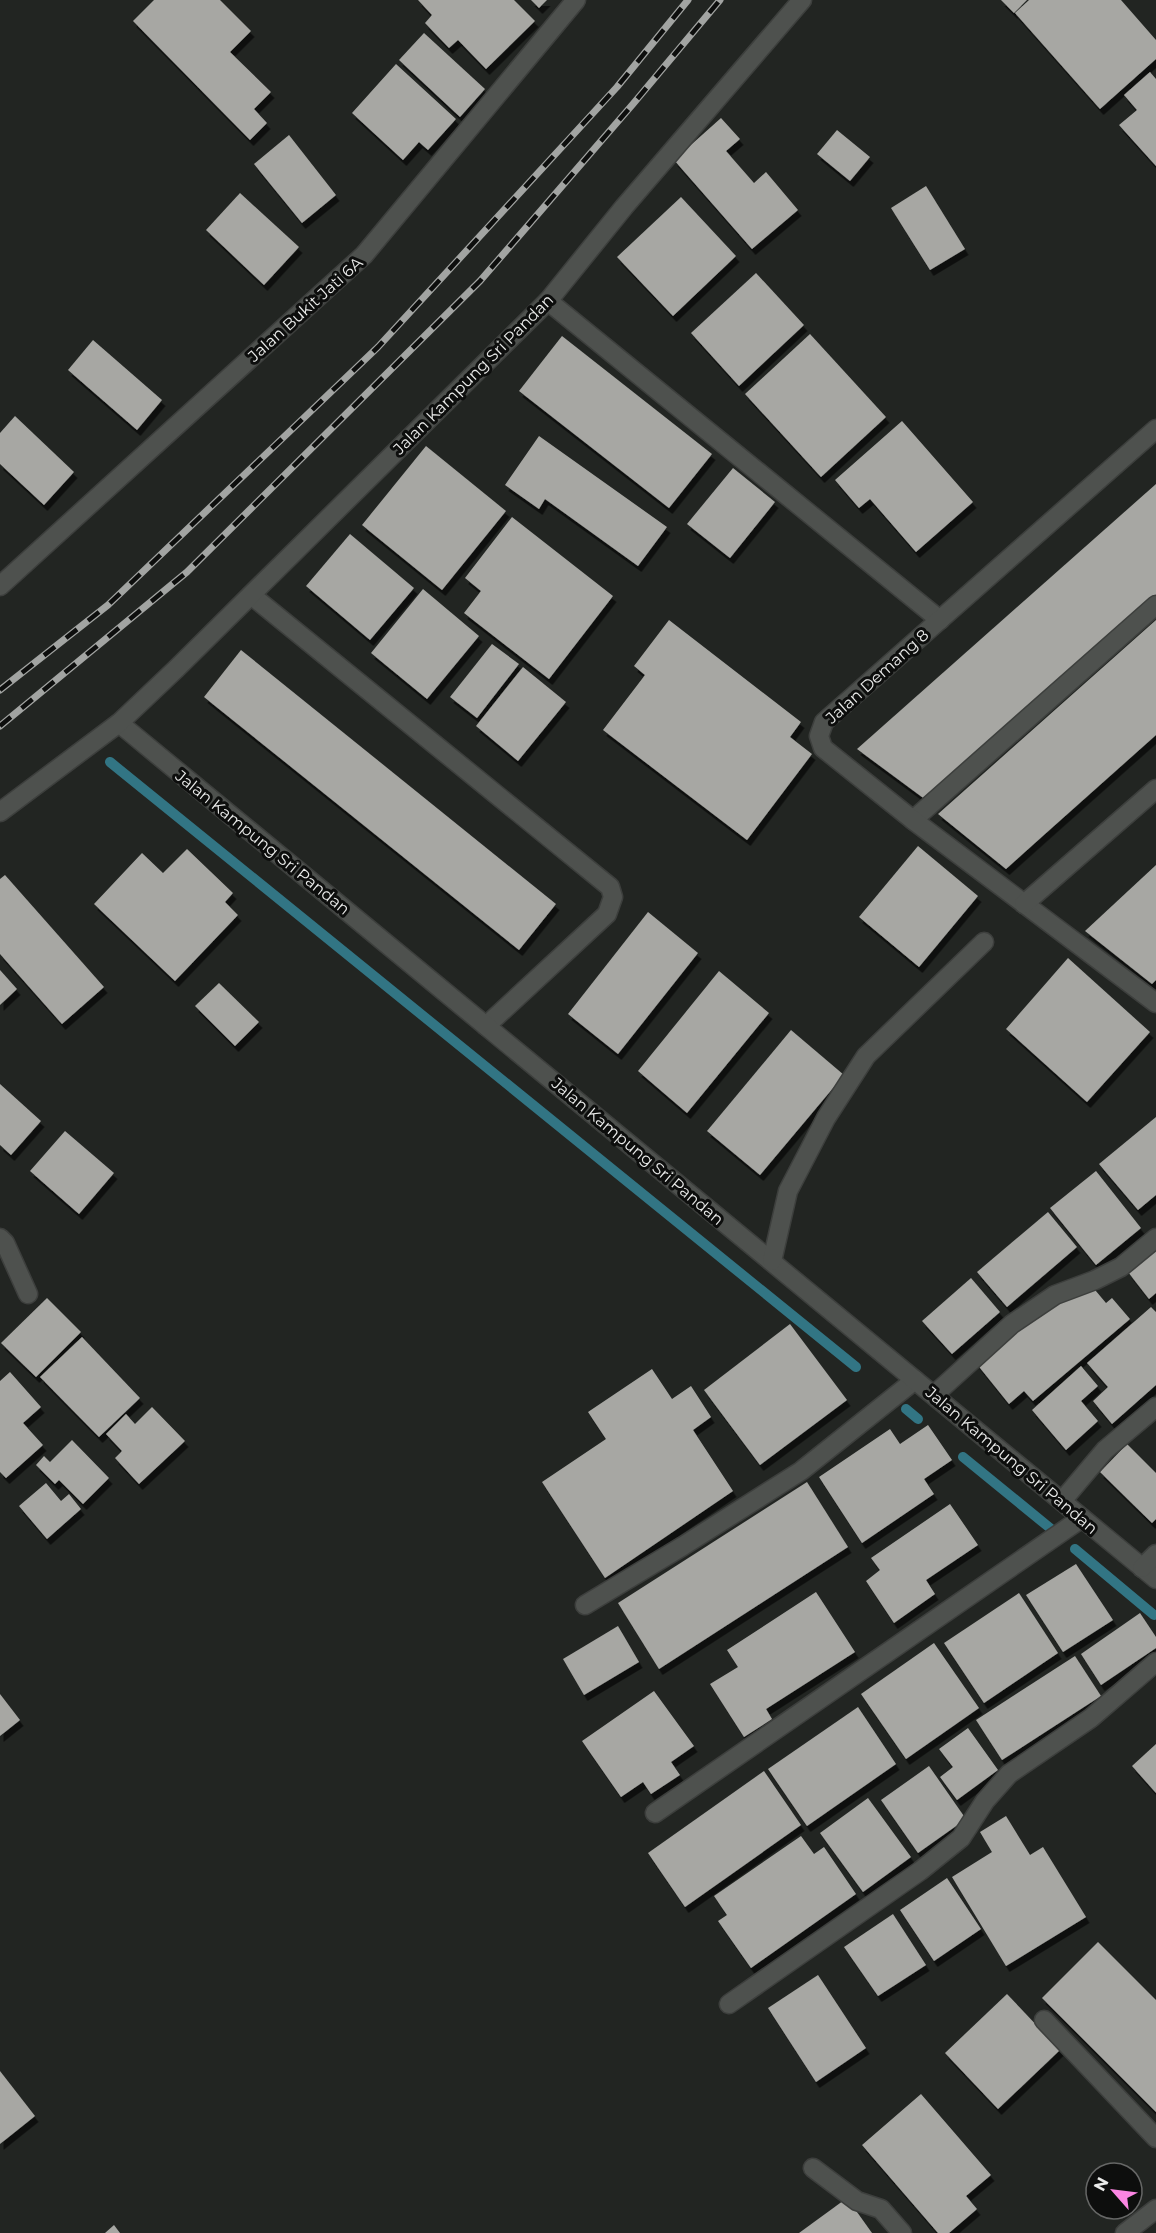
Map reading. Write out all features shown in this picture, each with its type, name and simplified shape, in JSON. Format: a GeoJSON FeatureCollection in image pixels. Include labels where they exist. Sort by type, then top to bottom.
{"type":"FeatureCollection","features":[{"type":"Feature","properties":{"kind":"street","name":"Jalan Bukit Jati 6A"},"geometry":{"type":"LineString","coordinates":[[0,586],[364,255],[576,0]]}},
{"type":"Feature","properties":{"kind":"street","name":"Jalan Kampung Sri Pandan"},"geometry":{"type":"LineString","coordinates":[[0,812],[119,723],[548,301],[624,207],[802,0]]}},
{"type":"Feature","properties":{"kind":"street"},"geometry":{"type":"LineString","coordinates":[[548,301],[940,620]]}},
{"type":"Feature","properties":{"kind":"street","name":"Jalan Demang 8"},"geometry":{"type":"LineString","coordinates":[[1153,996],[1024,904],[913,820],[823,748],[819,736],[824,722],[1156,429]]}},
{"type":"Feature","properties":{"kind":"street"},"geometry":{"type":"LineString","coordinates":[[251,595],[610,887],[613,897],[607,914],[486,1026]]}},
{"type":"Feature","properties":{"kind":"street"},"geometry":{"type":"LineString","coordinates":[[913,820],[1156,605]]}},
{"type":"Feature","properties":{"kind":"street","name":"Jalan Kampung Sri Pandan"},"geometry":{"type":"LineString","coordinates":[[119,723],[1149,1573]]}},
{"type":"Feature","properties":{"kind":"street"},"geometry":{"type":"LineString","coordinates":[[1024,904],[1156,789]]}},
{"type":"Feature","properties":{"kind":"street"},"geometry":{"type":"LineString","coordinates":[[772,1262],[788,1191],[826,1118],[866,1056],[984,942]]}},
{"type":"Feature","properties":{"kind":"street"},"geometry":{"type":"LineString","coordinates":[[0,1238],[5,1243],[28,1294]]}},
{"type":"Feature","properties":{"kind":"street"},"geometry":{"type":"LineString","coordinates":[[934,1395],[1012,1324],[1055,1295],[1095,1280],[1121,1267],[1156,1238]]}},
{"type":"Feature","properties":{"kind":"street"},"geometry":{"type":"LineString","coordinates":[[585,1605],[801,1471],[915,1380]]}},
{"type":"Feature","properties":{"kind":"street"},"geometry":{"type":"LineString","coordinates":[[1062,1501],[1105,1450],[1156,1407]]}},
{"type":"Feature","properties":{"kind":"street"},"geometry":{"type":"LineString","coordinates":[[655,1813],[1082,1518]]}},
{"type":"Feature","properties":{"kind":"street"},"geometry":{"type":"LineString","coordinates":[[1149,1573],[1156,1554]]}},
{"type":"Feature","properties":{"kind":"street"},"geometry":{"type":"LineString","coordinates":[[729,2004],[920,1872],[961,1838],[985,1801],[1009,1774],[1091,1718],[1156,1662]]}},
{"type":"Feature","properties":{"kind":"street"},"geometry":{"type":"LineString","coordinates":[[1044,2020],[1156,2138]]}},
{"type":"Feature","properties":{"kind":"street"},"geometry":{"type":"LineString","coordinates":[[813,2168],[857,2201],[881,2210],[902,2233]]}},
{"type":"Feature","properties":{"kind":"street"},"geometry":{"type":"LineString","coordinates":[[1125,2233],[1156,2209]]}},
{"type":"Feature","properties":{"kind":"building"},"geometry":{"type":"Polygon","coordinates":[[[154,0],[220,0],[251,31],[230,52],[271,92],[254,109],[267,123],[250,140],[133,21],[154,0]]]}},
{"type":"Feature","properties":{"kind":"building"},"geometry":{"type":"Polygon","coordinates":[[[418,0],[514,0],[535,21],[486,69],[458,40],[449,48],[425,23],[432,15],[418,0]]]}},
{"type":"Feature","properties":{"kind":"building"},"geometry":{"type":"Polygon","coordinates":[[[531,0],[547,0],[539,8],[531,0]]]}},
{"type":"Feature","properties":{"kind":"building"},"geometry":{"type":"Polygon","coordinates":[[[1001,0],[1027,0],[1014,13],[1001,0]]]}},
{"type":"Feature","properties":{"kind":"building"},"geometry":{"type":"Polygon","coordinates":[[[1029,0],[1121,0],[1156,40],[1156,59],[1100,109],[1015,13],[1029,0]]]}},
{"type":"Feature","properties":{"kind":"building"},"geometry":{"type":"Polygon","coordinates":[[[424,33],[485,89],[460,117],[399,60],[424,33]]]}},
{"type":"Feature","properties":{"kind":"building"},"geometry":{"type":"Polygon","coordinates":[[[396,64],[456,119],[428,150],[419,142],[403,160],[352,113],[396,64]]]}},
{"type":"Feature","properties":{"kind":"building"},"geometry":{"type":"Polygon","coordinates":[[[1150,72],[1156,79],[1156,166],[1119,125],[1137,110],[1124,95],[1150,72]]]}},
{"type":"Feature","properties":{"kind":"building"},"geometry":{"type":"Polygon","coordinates":[[[721,118],[740,139],[726,151],[754,183],[766,172],[798,210],[752,249],[674,160],[721,118]]]}},
{"type":"Feature","properties":{"kind":"building"},"geometry":{"type":"Polygon","coordinates":[[[837,130],[870,157],[850,181],[817,154],[837,130]]]}},
{"type":"Feature","properties":{"kind":"building"},"geometry":{"type":"Polygon","coordinates":[[[289,135],[336,195],[302,223],[254,164],[289,135]]]}},
{"type":"Feature","properties":{"kind":"building"},"geometry":{"type":"Polygon","coordinates":[[[926,186],[965,249],[930,270],[891,208],[926,186]]]}},
{"type":"Feature","properties":{"kind":"building"},"geometry":{"type":"Polygon","coordinates":[[[240,193],[299,247],[264,285],[206,230],[240,193]]]}},
{"type":"Feature","properties":{"kind":"building"},"geometry":{"type":"Polygon","coordinates":[[[681,197],[736,256],[673,316],[617,257],[681,197]]]}},
{"type":"Feature","properties":{"kind":"building"},"geometry":{"type":"Polygon","coordinates":[[[756,273],[804,325],[739,386],[691,333],[756,273]]]}},
{"type":"Feature","properties":{"kind":"building"},"geometry":{"type":"Polygon","coordinates":[[[810,334],[886,417],[821,477],[745,394],[810,334]]]}},
{"type":"Feature","properties":{"kind":"building"},"geometry":{"type":"Polygon","coordinates":[[[562,336],[712,454],[669,508],[519,391],[562,336]]]}},
{"type":"Feature","properties":{"kind":"building"},"geometry":{"type":"Polygon","coordinates":[[[93,340],[162,400],[137,430],[68,370],[93,340]]]}},
{"type":"Feature","properties":{"kind":"building"},"geometry":{"type":"Polygon","coordinates":[[[15,416],[74,472],[44,505],[0,464],[0,433],[15,416]]]}},
{"type":"Feature","properties":{"kind":"building"},"geometry":{"type":"Polygon","coordinates":[[[902,421],[973,502],[916,552],[870,499],[859,508],[835,480],[902,421]]]}},
{"type":"Feature","properties":{"kind":"building"},"geometry":{"type":"Polygon","coordinates":[[[539,436],[667,527],[638,566],[545,499],[539,509],[505,485],[539,436]]]}},
{"type":"Feature","properties":{"kind":"building"},"geometry":{"type":"Polygon","coordinates":[[[426,446],[506,511],[442,590],[362,525],[426,446]]]}},
{"type":"Feature","properties":{"kind":"building"},"geometry":{"type":"Polygon","coordinates":[[[733,468],[775,502],[730,558],[687,524],[733,468]]]}},
{"type":"Feature","properties":{"kind":"building"},"geometry":{"type":"Polygon","coordinates":[[[1156,484],[1156,598],[926,800],[857,749],[1156,484]]]}},
{"type":"Feature","properties":{"kind":"building"},"geometry":{"type":"Polygon","coordinates":[[[512,517],[613,596],[549,679],[464,613],[481,591],[465,578],[512,517]]]}},
{"type":"Feature","properties":{"kind":"building"},"geometry":{"type":"Polygon","coordinates":[[[350,534],[414,588],[370,640],[306,586],[350,534]]]}},
{"type":"Feature","properties":{"kind":"building"},"geometry":{"type":"Polygon","coordinates":[[[423,589],[479,636],[427,699],[371,653],[423,589]]]}},
{"type":"Feature","properties":{"kind":"building"},"geometry":{"type":"Polygon","coordinates":[[[669,620],[801,722],[790,737],[812,754],[747,840],[603,730],[645,675],[634,666],[669,620]]]}},
{"type":"Feature","properties":{"kind":"building"},"geometry":{"type":"Polygon","coordinates":[[[1156,620],[1156,735],[1006,869],[938,814],[1156,620]]]}},
{"type":"Feature","properties":{"kind":"building"},"geometry":{"type":"Polygon","coordinates":[[[492,644],[519,664],[477,718],[450,697],[492,644]]]}},
{"type":"Feature","properties":{"kind":"building"},"geometry":{"type":"Polygon","coordinates":[[[241,650],[556,904],[519,950],[204,697],[241,650]]]}},
{"type":"Feature","properties":{"kind":"building"},"geometry":{"type":"Polygon","coordinates":[[[523,667],[566,702],[518,761],[476,726],[523,667]]]}},
{"type":"Feature","properties":{"kind":"building"},"geometry":{"type":"Polygon","coordinates":[[[918,846],[978,896],[919,967],[859,917],[918,846]]]}},
{"type":"Feature","properties":{"kind":"building"},"geometry":{"type":"Polygon","coordinates":[[[187,849],[233,893],[225,902],[238,915],[175,981],[94,904],[142,853],[163,873],[187,849]]]}},
{"type":"Feature","properties":{"kind":"building"},"geometry":{"type":"Polygon","coordinates":[[[1156,865],[1156,980],[1152,984],[1085,931],[1156,865]]]}},
{"type":"Feature","properties":{"kind":"building"},"geometry":{"type":"Polygon","coordinates":[[[5,875],[104,987],[62,1024],[0,954],[0,879],[5,875]]]}},
{"type":"Feature","properties":{"kind":"building"},"geometry":{"type":"Polygon","coordinates":[[[648,912],[698,953],[618,1054],[568,1014],[648,912]]]}},
{"type":"Feature","properties":{"kind":"building"},"geometry":{"type":"Polygon","coordinates":[[[1068,958],[1150,1032],[1087,1102],[1006,1029],[1068,958]]]}},
{"type":"Feature","properties":{"kind":"building"},"geometry":{"type":"Polygon","coordinates":[[[0,970],[17,989],[0,1005],[0,970]]]}},
{"type":"Feature","properties":{"kind":"building"},"geometry":{"type":"Polygon","coordinates":[[[719,971],[769,1013],[687,1113],[638,1071],[719,971]]]}},
{"type":"Feature","properties":{"kind":"building"},"geometry":{"type":"Polygon","coordinates":[[[219,983],[259,1022],[235,1046],[195,1006],[219,983]]]}},
{"type":"Feature","properties":{"kind":"building"},"geometry":{"type":"Polygon","coordinates":[[[791,1030],[844,1075],[760,1175],[707,1131],[791,1030]]]}},
{"type":"Feature","properties":{"kind":"building"},"geometry":{"type":"Polygon","coordinates":[[[0,1084],[41,1121],[11,1155],[0,1145],[0,1084]]]}},
{"type":"Feature","properties":{"kind":"building"},"geometry":{"type":"Polygon","coordinates":[[[1156,1117],[1156,1195],[1138,1210],[1099,1164],[1156,1117]]]}},
{"type":"Feature","properties":{"kind":"building"},"geometry":{"type":"Polygon","coordinates":[[[65,1131],[114,1173],[79,1214],[30,1171],[65,1131]]]}},
{"type":"Feature","properties":{"kind":"building"},"geometry":{"type":"Polygon","coordinates":[[[1096,1171],[1141,1228],[1096,1265],[1050,1208],[1096,1171]]]}},
{"type":"Feature","properties":{"kind":"building"},"geometry":{"type":"Polygon","coordinates":[[[1048,1212],[1077,1247],[1007,1307],[977,1272],[1048,1212]]]}},
{"type":"Feature","properties":{"kind":"building"},"geometry":{"type":"Polygon","coordinates":[[[1156,1248],[1156,1293],[1149,1299],[1128,1272],[1156,1248]]]}},
{"type":"Feature","properties":{"kind":"building"},"geometry":{"type":"Polygon","coordinates":[[[971,1278],[1000,1312],[952,1354],[922,1321],[971,1278]]]}},
{"type":"Feature","properties":{"kind":"building"},"geometry":{"type":"Polygon","coordinates":[[[1085,1278],[1106,1303],[1112,1298],[1130,1319],[1033,1401],[1024,1391],[1009,1404],[976,1363],[1032,1309],[1039,1318],[1085,1278]]]}},
{"type":"Feature","properties":{"kind":"building"},"geometry":{"type":"Polygon","coordinates":[[[47,1298],[81,1332],[36,1377],[1,1343],[47,1298]]]}},
{"type":"Feature","properties":{"kind":"building"},"geometry":{"type":"Polygon","coordinates":[[[1151,1307],[1156,1312],[1156,1385],[1112,1424],[1093,1401],[1108,1387],[1087,1363],[1151,1307]]]}},
{"type":"Feature","properties":{"kind":"building"},"geometry":{"type":"Polygon","coordinates":[[[790,1324],[847,1400],[760,1465],[704,1390],[790,1324]]]}},
{"type":"Feature","properties":{"kind":"building"},"geometry":{"type":"Polygon","coordinates":[[[82,1337],[140,1398],[99,1437],[40,1377],[82,1337]]]}},
{"type":"Feature","properties":{"kind":"building"},"geometry":{"type":"Polygon","coordinates":[[[1081,1366],[1098,1386],[1081,1401],[1098,1421],[1066,1450],[1032,1410],[1081,1366]]]}},
{"type":"Feature","properties":{"kind":"building"},"geometry":{"type":"Polygon","coordinates":[[[652,1369],[672,1399],[691,1386],[711,1417],[693,1430],[733,1491],[605,1578],[542,1482],[606,1439],[588,1412],[652,1369]]]}},
{"type":"Feature","properties":{"kind":"building"},"geometry":{"type":"Polygon","coordinates":[[[10,1372],[41,1407],[23,1423],[43,1445],[6,1478],[0,1472],[0,1381],[10,1372]]]}},
{"type":"Feature","properties":{"kind":"building"},"geometry":{"type":"Polygon","coordinates":[[[152,1407],[185,1441],[139,1484],[115,1458],[122,1451],[106,1434],[126,1414],[135,1424],[152,1407]]]}},
{"type":"Feature","properties":{"kind":"building"},"geometry":{"type":"Polygon","coordinates":[[[928,1425],[952,1460],[924,1479],[934,1494],[862,1543],[819,1477],[890,1429],[900,1444],[928,1425]]]}},
{"type":"Feature","properties":{"kind":"building"},"geometry":{"type":"Polygon","coordinates":[[[72,1440],[109,1478],[83,1504],[59,1480],[55,1484],[36,1465],[44,1456],[50,1462],[72,1440]]]}},
{"type":"Feature","properties":{"kind":"building"},"geometry":{"type":"Polygon","coordinates":[[[1127,1444],[1156,1473],[1156,1519],[1152,1523],[1100,1472],[1127,1444]]]}},
{"type":"Feature","properties":{"kind":"building"},"geometry":{"type":"Polygon","coordinates":[[[807,1482],[848,1547],[659,1669],[618,1603],[807,1482]]]}},
{"type":"Feature","properties":{"kind":"building"},"geometry":{"type":"Polygon","coordinates":[[[46,1483],[61,1501],[69,1494],[81,1509],[47,1539],[19,1506],[46,1483]]]}},
{"type":"Feature","properties":{"kind":"building"},"geometry":{"type":"Polygon","coordinates":[[[950,1504],[978,1545],[926,1580],[935,1594],[894,1623],[866,1581],[880,1570],[871,1558],[950,1504]]]}},
{"type":"Feature","properties":{"kind":"building"},"geometry":{"type":"Polygon","coordinates":[[[1076,1564],[1113,1620],[1063,1652],[1026,1595],[1076,1564]]]}},
{"type":"Feature","properties":{"kind":"building"},"geometry":{"type":"Polygon","coordinates":[[[816,1592],[855,1652],[766,1709],[772,1719],[744,1737],[710,1684],[738,1667],[727,1650],[816,1592]]]}},
{"type":"Feature","properties":{"kind":"building"},"geometry":{"type":"Polygon","coordinates":[[[1019,1593],[1058,1653],[984,1703],[944,1643],[1019,1593]]]}},
{"type":"Feature","properties":{"kind":"building"},"geometry":{"type":"Polygon","coordinates":[[[1140,1613],[1156,1637],[1156,1648],[1101,1685],[1081,1654],[1140,1613]]]}},
{"type":"Feature","properties":{"kind":"building"},"geometry":{"type":"Polygon","coordinates":[[[618,1626],[639,1662],[584,1695],[563,1659],[618,1626]]]}},
{"type":"Feature","properties":{"kind":"building"},"geometry":{"type":"Polygon","coordinates":[[[934,1643],[979,1708],[906,1759],[861,1694],[934,1643]]]}},
{"type":"Feature","properties":{"kind":"building"},"geometry":{"type":"Polygon","coordinates":[[[1075,1656],[1101,1696],[1002,1760],[976,1720],[1075,1656]]]}},
{"type":"Feature","properties":{"kind":"building"},"geometry":{"type":"Polygon","coordinates":[[[654,1691],[694,1746],[671,1762],[680,1775],[651,1794],[643,1782],[621,1797],[582,1741],[654,1691]]]}},
{"type":"Feature","properties":{"kind":"building"},"geometry":{"type":"Polygon","coordinates":[[[0,1694],[20,1720],[0,1736],[0,1694]]]}},
{"type":"Feature","properties":{"kind":"building"},"geometry":{"type":"Polygon","coordinates":[[[858,1707],[896,1764],[807,1826],[768,1769],[858,1707]]]}},
{"type":"Feature","properties":{"kind":"building"},"geometry":{"type":"Polygon","coordinates":[[[968,1728],[998,1770],[957,1800],[940,1777],[953,1767],[939,1749],[968,1728]]]}},
{"type":"Feature","properties":{"kind":"building"},"geometry":{"type":"Polygon","coordinates":[[[1156,1744],[1156,1793],[1132,1766],[1156,1744]]]}},
{"type":"Feature","properties":{"kind":"building"},"geometry":{"type":"Polygon","coordinates":[[[929,1766],[966,1819],[918,1853],[881,1800],[929,1766]]]}},
{"type":"Feature","properties":{"kind":"building"},"geometry":{"type":"Polygon","coordinates":[[[764,1771],[801,1825],[685,1907],[648,1853],[764,1771]]]}},
{"type":"Feature","properties":{"kind":"building"},"geometry":{"type":"Polygon","coordinates":[[[868,1798],[911,1857],[863,1892],[820,1833],[868,1798]]]}},
{"type":"Feature","properties":{"kind":"building"},"geometry":{"type":"Polygon","coordinates":[[[1006,1816],[1030,1855],[1043,1847],[1086,1917],[1006,1966],[952,1877],[992,1852],[980,1832],[1006,1816]]]}},
{"type":"Feature","properties":{"kind":"building"},"geometry":{"type":"Polygon","coordinates":[[[801,1836],[814,1854],[824,1847],[856,1894],[751,1968],[718,1921],[727,1915],[714,1896],[801,1836]]]}},
{"type":"Feature","properties":{"kind":"building"},"geometry":{"type":"Polygon","coordinates":[[[947,1878],[981,1929],[934,1961],[900,1910],[947,1878]]]}},
{"type":"Feature","properties":{"kind":"building"},"geometry":{"type":"Polygon","coordinates":[[[893,1914],[926,1965],[878,1996],[844,1947],[893,1914]]]}},
{"type":"Feature","properties":{"kind":"building"},"geometry":{"type":"Polygon","coordinates":[[[1098,1942],[1156,2000],[1156,2112],[1042,1998],[1098,1942]]]}},
{"type":"Feature","properties":{"kind":"building"},"geometry":{"type":"Polygon","coordinates":[[[818,1975],[866,2048],[816,2082],[768,2008],[818,1975]]]}},
{"type":"Feature","properties":{"kind":"building"},"geometry":{"type":"Polygon","coordinates":[[[1007,1994],[1060,2050],[998,2109],[945,2053],[1007,1994]]]}},
{"type":"Feature","properties":{"kind":"building"},"geometry":{"type":"Polygon","coordinates":[[[0,2071],[35,2116],[0,2144],[0,2071]]]}},
{"type":"Feature","properties":{"kind":"building"},"geometry":{"type":"Polygon","coordinates":[[[921,2094],[991,2175],[966,2196],[977,2209],[949,2233],[938,2233],[862,2145],[921,2094]]]}},
{"type":"Feature","properties":{"kind":"building"},"geometry":{"type":"Polygon","coordinates":[[[847,2198],[872,2233],[799,2233],[847,2198]]]}},
{"type":"Feature","properties":{"kind":"building"},"geometry":{"type":"Polygon","coordinates":[[[114,2225],[120,2233],[105,2233],[114,2225]]]}},
{"type":"Feature","properties":{"kind":"waterway"},"geometry":{"type":"LineString","coordinates":[[110,762],[856,1367]]}},
{"type":"Feature","properties":{"kind":"waterway"},"geometry":{"type":"LineString","coordinates":[[906,1409],[918,1419]]}},
{"type":"Feature","properties":{"kind":"waterway"},"geometry":{"type":"LineString","coordinates":[[963,1457],[1050,1528]]}},
{"type":"Feature","properties":{"kind":"waterway"},"geometry":{"type":"LineString","coordinates":[[1075,1549],[1154,1615]]}},
{"type":"Feature","properties":{"kind":"railway"},"geometry":{"type":"LineString","coordinates":[[0,690],[108,605],[378,347],[617,87],[688,0]]}},
{"type":"Feature","properties":{"kind":"railway"},"geometry":{"type":"LineString","coordinates":[[0,726],[187,572],[480,281],[720,0]]}}]}
